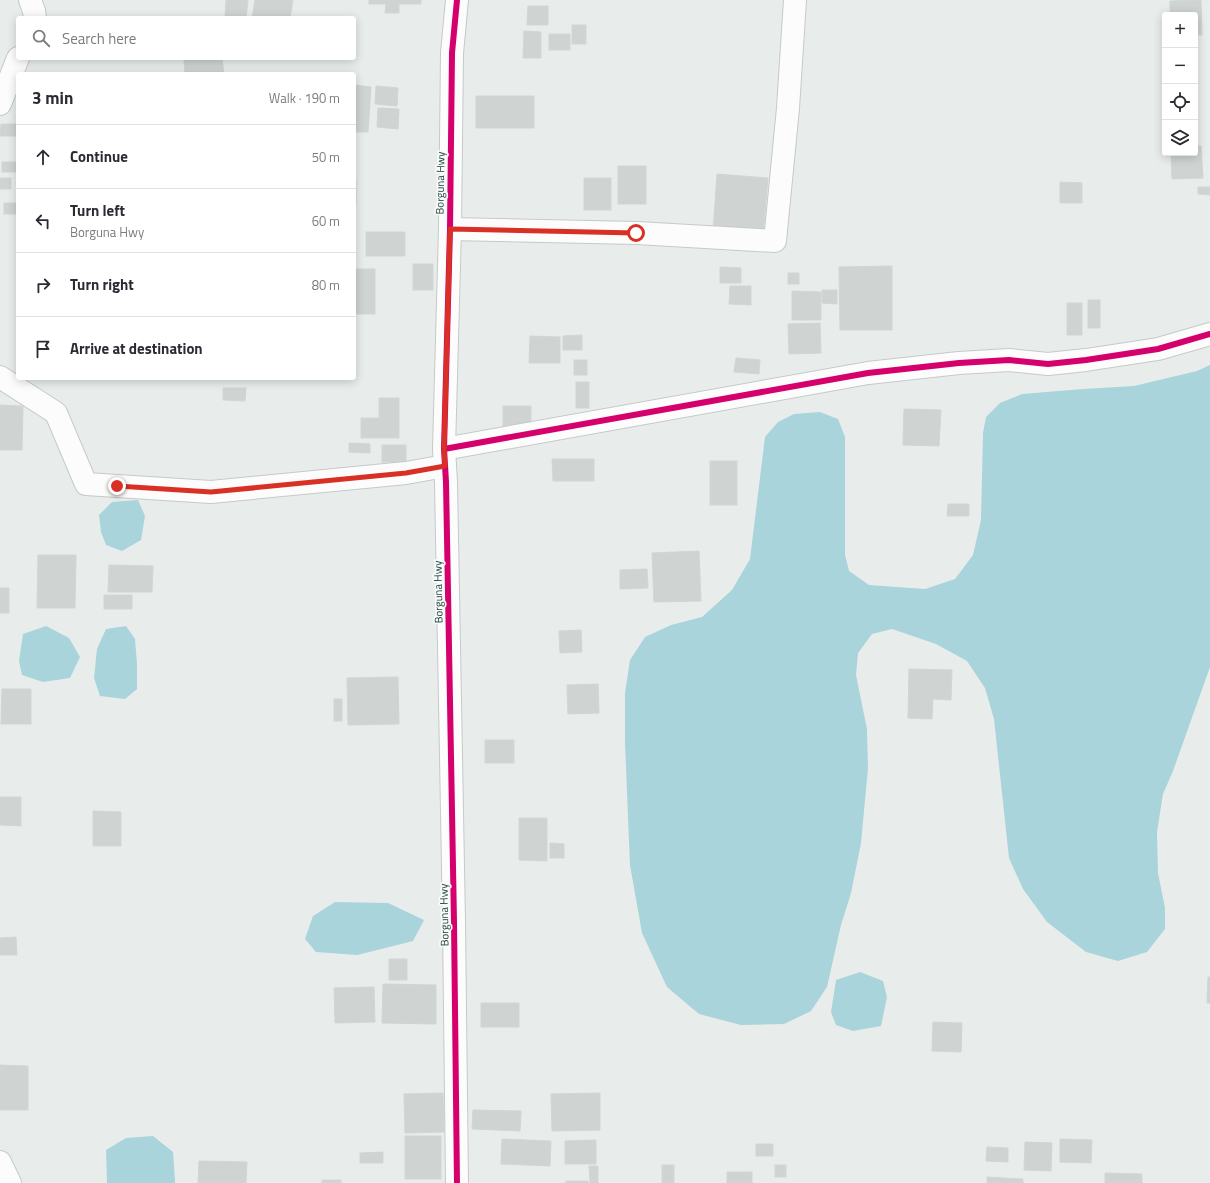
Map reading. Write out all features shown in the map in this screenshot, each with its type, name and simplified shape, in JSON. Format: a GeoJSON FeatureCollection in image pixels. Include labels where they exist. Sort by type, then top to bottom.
{"type":"FeatureCollection","features":[{"type":"Feature","properties":{"kind":"street"},"geometry":{"type":"LineString","coordinates":[[30,0],[35,16]]}},
{"type":"Feature","properties":{"kind":"street","name":"Borguna Hwy"},"geometry":{"type":"LineString","coordinates":[[457,0],[452,53],[450,229],[444,457],[454,914],[457,1183]]}},
{"type":"Feature","properties":{"kind":"street"},"geometry":{"type":"LineString","coordinates":[[450,229],[636,233],[775,241],[788,108],[795,0]]}},
{"type":"Feature","properties":{"kind":"street"},"geometry":{"type":"LineString","coordinates":[[0,104],[17,60]]}},
{"type":"Feature","properties":{"kind":"street"},"geometry":{"type":"LineString","coordinates":[[0,377],[56,413],[86,484],[211,492],[406,473],[444,457],[868,373],[959,363],[1009,360],[1048,364],[1086,360],[1158,349],[1210,334]]}},
{"type":"Feature","properties":{"kind":"street"},"geometry":{"type":"LineString","coordinates":[[0,1162],[10,1183]]}},
{"type":"Feature","properties":{"kind":"water"},"geometry":{"type":"Polygon","coordinates":[[[1210,365],[1210,667],[1173,771],[1163,794],[1157,832],[1158,873],[1165,908],[1165,929],[1147,952],[1118,961],[1086,952],[1047,922],[1023,889],[1009,858],[994,719],[985,688],[967,661],[936,644],[892,629],[872,634],[858,653],[856,675],[867,729],[868,768],[861,843],[851,893],[841,925],[827,987],[811,1011],[784,1024],[741,1025],[699,1014],[667,987],[642,933],[630,865],[625,743],[625,693],[630,660],[645,637],[671,625],[702,617],[732,590],[750,559],[765,437],[778,422],[794,414],[820,412],[838,419],[845,437],[845,555],[849,571],[869,585],[925,589],[955,579],[973,555],[981,520],[983,433],[986,417],[1000,403],[1022,394],[1134,386],[1197,371],[1210,365]]]}},
{"type":"Feature","properties":{"kind":"water"},"geometry":{"type":"Polygon","coordinates":[[[138,500],[145,516],[141,540],[122,551],[106,545],[101,532],[99,515],[112,502],[138,500]]]}},
{"type":"Feature","properties":{"kind":"water"},"geometry":{"type":"Polygon","coordinates":[[[46,626],[69,638],[80,657],[70,678],[43,682],[22,675],[19,661],[23,634],[46,626]]]}},
{"type":"Feature","properties":{"kind":"water"},"geometry":{"type":"Polygon","coordinates":[[[126,626],[135,639],[137,689],[125,699],[100,696],[94,678],[97,649],[106,629],[126,626]]]}},
{"type":"Feature","properties":{"kind":"water"},"geometry":{"type":"Polygon","coordinates":[[[335,902],[388,903],[424,920],[413,941],[357,955],[316,952],[305,939],[313,916],[335,902]]]}},
{"type":"Feature","properties":{"kind":"water"},"geometry":{"type":"Polygon","coordinates":[[[860,972],[883,981],[887,997],[881,1026],[853,1031],[836,1025],[831,1012],[836,980],[860,972]]]}},
{"type":"Feature","properties":{"kind":"water"},"geometry":{"type":"Polygon","coordinates":[[[153,1136],[173,1152],[175,1183],[107,1183],[106,1150],[126,1138],[153,1136]]]}},
{"type":"Feature","properties":{"kind":"building"},"geometry":{"type":"Polygon","coordinates":[[[226,0],[248,0],[246,16],[225,16],[226,0]]]}},
{"type":"Feature","properties":{"kind":"building"},"geometry":{"type":"Polygon","coordinates":[[[255,0],[293,0],[290,16],[252,16],[255,0]]]}},
{"type":"Feature","properties":{"kind":"building"},"geometry":{"type":"Polygon","coordinates":[[[369,0],[421,0],[421,4],[399,4],[399,13],[385,13],[386,4],[369,4],[369,0]]]}},
{"type":"Feature","properties":{"kind":"building"},"geometry":{"type":"Polygon","coordinates":[[[1201,0],[1202,35],[1198,35],[1198,12],[1170,12],[1170,1],[1201,0]]]}},
{"type":"Feature","properties":{"kind":"building"},"geometry":{"type":"Polygon","coordinates":[[[528,6],[548,6],[548,25],[527,25],[528,6]]]}},
{"type":"Feature","properties":{"kind":"building"},"geometry":{"type":"Polygon","coordinates":[[[572,25],[586,25],[586,44],[572,44],[572,25]]]}},
{"type":"Feature","properties":{"kind":"building"},"geometry":{"type":"Polygon","coordinates":[[[524,31],[541,32],[541,58],[523,58],[524,31]]]}},
{"type":"Feature","properties":{"kind":"building"},"geometry":{"type":"Polygon","coordinates":[[[549,34],[570,34],[570,50],[549,50],[549,34]]]}},
{"type":"Feature","properties":{"kind":"building"},"geometry":{"type":"Polygon","coordinates":[[[184,60],[222,60],[224,72],[185,72],[184,60]]]}},
{"type":"Feature","properties":{"kind":"building"},"geometry":{"type":"Polygon","coordinates":[[[356,85],[371,87],[368,132],[356,132],[356,85]]]}},
{"type":"Feature","properties":{"kind":"building"},"geometry":{"type":"Polygon","coordinates":[[[376,86],[398,88],[397,106],[375,104],[376,86]]]}},
{"type":"Feature","properties":{"kind":"building"},"geometry":{"type":"Polygon","coordinates":[[[476,96],[534,96],[534,128],[476,128],[476,96]]]}},
{"type":"Feature","properties":{"kind":"building"},"geometry":{"type":"Polygon","coordinates":[[[378,108],[399,109],[398,129],[377,127],[378,108]]]}},
{"type":"Feature","properties":{"kind":"building"},"geometry":{"type":"Polygon","coordinates":[[[1,124],[16,124],[16,136],[0,136],[1,124]]]}},
{"type":"Feature","properties":{"kind":"building"},"geometry":{"type":"Polygon","coordinates":[[[1198,146],[1201,146],[1203,178],[1172,179],[1171,156],[1198,156],[1198,146]]]}},
{"type":"Feature","properties":{"kind":"building"},"geometry":{"type":"Polygon","coordinates":[[[2,162],[16,162],[16,172],[2,172],[2,162]]]}},
{"type":"Feature","properties":{"kind":"building"},"geometry":{"type":"Polygon","coordinates":[[[618,166],[646,166],[646,204],[618,204],[618,166]]]}},
{"type":"Feature","properties":{"kind":"building"},"geometry":{"type":"Polygon","coordinates":[[[717,174],[768,178],[763,235],[713,232],[717,174]]]}},
{"type":"Feature","properties":{"kind":"building"},"geometry":{"type":"Polygon","coordinates":[[[0,178],[11,178],[11,189],[0,189],[0,178]]]}},
{"type":"Feature","properties":{"kind":"building"},"geometry":{"type":"Polygon","coordinates":[[[584,178],[611,178],[611,210],[584,210],[584,178]]]}},
{"type":"Feature","properties":{"kind":"building"},"geometry":{"type":"Polygon","coordinates":[[[1060,182],[1082,183],[1082,203],[1060,203],[1060,182]]]}},
{"type":"Feature","properties":{"kind":"building"},"geometry":{"type":"Polygon","coordinates":[[[1198,187],[1210,187],[1210,195],[1198,194],[1198,187]]]}},
{"type":"Feature","properties":{"kind":"building"},"geometry":{"type":"Polygon","coordinates":[[[4,203],[16,203],[16,214],[4,214],[4,203]]]}},
{"type":"Feature","properties":{"kind":"building"},"geometry":{"type":"Polygon","coordinates":[[[366,232],[405,232],[405,256],[366,256],[366,232]]]}},
{"type":"Feature","properties":{"kind":"building"},"geometry":{"type":"Polygon","coordinates":[[[413,264],[433,264],[433,290],[413,290],[413,264]]]}},
{"type":"Feature","properties":{"kind":"building"},"geometry":{"type":"Polygon","coordinates":[[[892,266],[892,330],[840,330],[839,267],[892,266]]]}},
{"type":"Feature","properties":{"kind":"building"},"geometry":{"type":"Polygon","coordinates":[[[720,267],[741,268],[741,283],[720,283],[720,267]]]}},
{"type":"Feature","properties":{"kind":"building"},"geometry":{"type":"Polygon","coordinates":[[[356,269],[375,269],[375,314],[356,314],[356,269]]]}},
{"type":"Feature","properties":{"kind":"building"},"geometry":{"type":"Polygon","coordinates":[[[788,273],[799,273],[799,284],[788,284],[788,273]]]}},
{"type":"Feature","properties":{"kind":"building"},"geometry":{"type":"Polygon","coordinates":[[[730,286],[751,286],[751,305],[729,304],[730,286]]]}},
{"type":"Feature","properties":{"kind":"building"},"geometry":{"type":"Polygon","coordinates":[[[822,290],[837,290],[837,304],[822,303],[822,290]]]}},
{"type":"Feature","properties":{"kind":"building"},"geometry":{"type":"Polygon","coordinates":[[[792,291],[821,292],[821,320],[792,320],[792,291]]]}},
{"type":"Feature","properties":{"kind":"building"},"geometry":{"type":"Polygon","coordinates":[[[1088,300],[1100,300],[1100,328],[1088,328],[1088,300]]]}},
{"type":"Feature","properties":{"kind":"building"},"geometry":{"type":"Polygon","coordinates":[[[1067,303],[1082,303],[1082,335],[1067,335],[1067,303]]]}},
{"type":"Feature","properties":{"kind":"building"},"geometry":{"type":"Polygon","coordinates":[[[820,323],[821,353],[789,354],[788,324],[820,323]]]}},
{"type":"Feature","properties":{"kind":"building"},"geometry":{"type":"Polygon","coordinates":[[[582,335],[582,350],[563,350],[563,336],[582,335]]]}},
{"type":"Feature","properties":{"kind":"building"},"geometry":{"type":"Polygon","coordinates":[[[530,336],[560,337],[560,363],[529,363],[530,336]]]}},
{"type":"Feature","properties":{"kind":"building"},"geometry":{"type":"Polygon","coordinates":[[[736,358],[760,360],[759,374],[734,372],[736,358]]]}},
{"type":"Feature","properties":{"kind":"building"},"geometry":{"type":"Polygon","coordinates":[[[574,360],[587,360],[587,375],[574,375],[574,360]]]}},
{"type":"Feature","properties":{"kind":"building"},"geometry":{"type":"Polygon","coordinates":[[[576,382],[589,382],[589,408],[576,408],[576,382]]]}},
{"type":"Feature","properties":{"kind":"building"},"geometry":{"type":"Polygon","coordinates":[[[223,388],[246,388],[245,401],[223,400],[223,388]]]}},
{"type":"Feature","properties":{"kind":"building"},"geometry":{"type":"Polygon","coordinates":[[[379,398],[399,398],[399,438],[361,438],[361,418],[379,418],[379,398]]]}},
{"type":"Feature","properties":{"kind":"building"},"geometry":{"type":"Polygon","coordinates":[[[0,405],[23,406],[22,450],[0,450],[0,405]]]}},
{"type":"Feature","properties":{"kind":"building"},"geometry":{"type":"Polygon","coordinates":[[[503,406],[531,406],[531,425],[503,426],[503,406]]]}},
{"type":"Feature","properties":{"kind":"building"},"geometry":{"type":"Polygon","coordinates":[[[904,409],[941,410],[939,446],[903,445],[904,409]]]}},
{"type":"Feature","properties":{"kind":"building"},"geometry":{"type":"Polygon","coordinates":[[[349,443],[370,444],[370,453],[349,452],[349,443]]]}},
{"type":"Feature","properties":{"kind":"building"},"geometry":{"type":"Polygon","coordinates":[[[382,445],[406,445],[406,462],[382,462],[382,445]]]}},
{"type":"Feature","properties":{"kind":"building"},"geometry":{"type":"Polygon","coordinates":[[[552,459],[594,459],[594,481],[553,481],[552,459]]]}},
{"type":"Feature","properties":{"kind":"building"},"geometry":{"type":"Polygon","coordinates":[[[710,461],[737,461],[737,505],[710,505],[710,461]]]}},
{"type":"Feature","properties":{"kind":"building"},"geometry":{"type":"Polygon","coordinates":[[[948,504],[969,504],[969,516],[947,516],[948,504]]]}},
{"type":"Feature","properties":{"kind":"building"},"geometry":{"type":"Polygon","coordinates":[[[699,551],[701,601],[654,602],[652,553],[699,551]]]}},
{"type":"Feature","properties":{"kind":"building"},"geometry":{"type":"Polygon","coordinates":[[[38,555],[76,555],[75,608],[37,608],[38,555]]]}},
{"type":"Feature","properties":{"kind":"building"},"geometry":{"type":"Polygon","coordinates":[[[109,565],[153,566],[152,592],[108,592],[109,565]]]}},
{"type":"Feature","properties":{"kind":"building"},"geometry":{"type":"Polygon","coordinates":[[[647,569],[648,588],[620,589],[620,570],[647,569]]]}},
{"type":"Feature","properties":{"kind":"building"},"geometry":{"type":"Polygon","coordinates":[[[0,588],[9,588],[9,613],[0,613],[0,588]]]}},
{"type":"Feature","properties":{"kind":"building"},"geometry":{"type":"Polygon","coordinates":[[[104,595],[132,595],[132,609],[104,609],[104,595]]]}},
{"type":"Feature","properties":{"kind":"building"},"geometry":{"type":"Polygon","coordinates":[[[581,630],[582,652],[560,653],[559,631],[581,630]]]}},
{"type":"Feature","properties":{"kind":"building"},"geometry":{"type":"Polygon","coordinates":[[[909,669],[952,670],[951,700],[933,699],[932,719],[908,718],[909,669]]]}},
{"type":"Feature","properties":{"kind":"building"},"geometry":{"type":"Polygon","coordinates":[[[398,677],[399,724],[348,725],[347,678],[398,677]]]}},
{"type":"Feature","properties":{"kind":"building"},"geometry":{"type":"Polygon","coordinates":[[[598,684],[599,713],[568,714],[567,685],[598,684]]]}},
{"type":"Feature","properties":{"kind":"building"},"geometry":{"type":"Polygon","coordinates":[[[2,689],[31,689],[31,724],[1,724],[2,689]]]}},
{"type":"Feature","properties":{"kind":"building"},"geometry":{"type":"Polygon","coordinates":[[[334,699],[342,699],[342,721],[334,721],[334,699]]]}},
{"type":"Feature","properties":{"kind":"building"},"geometry":{"type":"Polygon","coordinates":[[[485,740],[514,740],[514,763],[485,763],[485,740]]]}},
{"type":"Feature","properties":{"kind":"building"},"geometry":{"type":"Polygon","coordinates":[[[0,797],[21,797],[21,826],[0,825],[0,797]]]}},
{"type":"Feature","properties":{"kind":"building"},"geometry":{"type":"Polygon","coordinates":[[[93,811],[121,812],[121,846],[93,846],[93,811]]]}},
{"type":"Feature","properties":{"kind":"building"},"geometry":{"type":"Polygon","coordinates":[[[519,818],[547,818],[547,861],[519,860],[519,818]]]}},
{"type":"Feature","properties":{"kind":"building"},"geometry":{"type":"Polygon","coordinates":[[[550,843],[564,844],[564,858],[550,858],[550,843]]]}},
{"type":"Feature","properties":{"kind":"building"},"geometry":{"type":"Polygon","coordinates":[[[16,937],[17,955],[0,955],[0,938],[16,937]]]}},
{"type":"Feature","properties":{"kind":"building"},"geometry":{"type":"Polygon","coordinates":[[[389,959],[407,959],[407,980],[389,980],[389,959]]]}},
{"type":"Feature","properties":{"kind":"building"},"geometry":{"type":"Polygon","coordinates":[[[1208,977],[1210,977],[1210,1003],[1207,1003],[1208,977]]]}},
{"type":"Feature","properties":{"kind":"building"},"geometry":{"type":"Polygon","coordinates":[[[383,984],[436,985],[436,1024],[382,1023],[383,984]]]}},
{"type":"Feature","properties":{"kind":"building"},"geometry":{"type":"Polygon","coordinates":[[[374,987],[375,1022],[335,1023],[334,988],[374,987]]]}},
{"type":"Feature","properties":{"kind":"building"},"geometry":{"type":"Polygon","coordinates":[[[481,1003],[519,1003],[519,1027],[481,1027],[481,1003]]]}},
{"type":"Feature","properties":{"kind":"building"},"geometry":{"type":"Polygon","coordinates":[[[933,1022],[962,1023],[961,1052],[932,1051],[933,1022]]]}},
{"type":"Feature","properties":{"kind":"building"},"geometry":{"type":"Polygon","coordinates":[[[0,1065],[28,1066],[28,1110],[0,1110],[0,1065]]]}},
{"type":"Feature","properties":{"kind":"building"},"geometry":{"type":"Polygon","coordinates":[[[443,1093],[444,1132],[405,1133],[404,1094],[443,1093]]]}},
{"type":"Feature","properties":{"kind":"building"},"geometry":{"type":"Polygon","coordinates":[[[600,1093],[600,1130],[552,1131],[551,1094],[600,1093]]]}},
{"type":"Feature","properties":{"kind":"building"},"geometry":{"type":"Polygon","coordinates":[[[473,1110],[521,1111],[520,1131],[472,1129],[473,1110]]]}},
{"type":"Feature","properties":{"kind":"building"},"geometry":{"type":"Polygon","coordinates":[[[405,1136],[441,1136],[441,1179],[405,1179],[405,1136]]]}},
{"type":"Feature","properties":{"kind":"building"},"geometry":{"type":"Polygon","coordinates":[[[502,1139],[551,1141],[550,1166],[501,1164],[502,1139]]]}},
{"type":"Feature","properties":{"kind":"building"},"geometry":{"type":"Polygon","coordinates":[[[1060,1139],[1092,1140],[1091,1163],[1060,1162],[1060,1139]]]}},
{"type":"Feature","properties":{"kind":"building"},"geometry":{"type":"Polygon","coordinates":[[[596,1140],[596,1164],[565,1164],[565,1141],[596,1140]]]}},
{"type":"Feature","properties":{"kind":"building"},"geometry":{"type":"Polygon","coordinates":[[[1025,1142],[1052,1143],[1051,1171],[1024,1170],[1025,1142]]]}},
{"type":"Feature","properties":{"kind":"building"},"geometry":{"type":"Polygon","coordinates":[[[756,1144],[773,1144],[773,1156],[756,1156],[756,1144]]]}},
{"type":"Feature","properties":{"kind":"building"},"geometry":{"type":"Polygon","coordinates":[[[987,1147],[1008,1148],[1008,1162],[986,1161],[987,1147]]]}},
{"type":"Feature","properties":{"kind":"building"},"geometry":{"type":"Polygon","coordinates":[[[383,1152],[383,1163],[360,1163],[360,1153],[383,1152]]]}},
{"type":"Feature","properties":{"kind":"building"},"geometry":{"type":"Polygon","coordinates":[[[199,1161],[247,1162],[246,1183],[198,1183],[199,1161]]]}},
{"type":"Feature","properties":{"kind":"building"},"geometry":{"type":"Polygon","coordinates":[[[662,1165],[674,1165],[674,1183],[662,1183],[662,1165]]]}},
{"type":"Feature","properties":{"kind":"building"},"geometry":{"type":"Polygon","coordinates":[[[775,1165],[786,1165],[786,1177],[775,1177],[775,1165]]]}},
{"type":"Feature","properties":{"kind":"building"},"geometry":{"type":"Polygon","coordinates":[[[589,1166],[598,1166],[598,1183],[590,1183],[589,1166]]]}},
{"type":"Feature","properties":{"kind":"building"},"geometry":{"type":"Polygon","coordinates":[[[727,1172],[752,1172],[752,1183],[727,1183],[727,1172]]]}},
{"type":"Feature","properties":{"kind":"building"},"geometry":{"type":"Polygon","coordinates":[[[1105,1173],[1142,1174],[1142,1183],[1105,1183],[1105,1173]]]}},
{"type":"Feature","properties":{"kind":"building"},"geometry":{"type":"Polygon","coordinates":[[[987,1177],[1023,1179],[1023,1183],[987,1183],[987,1177]]]}},
{"type":"Feature","properties":{"kind":"building"},"geometry":{"type":"Polygon","coordinates":[[[322,1180],[341,1180],[341,1183],[322,1183],[322,1180]]]}},
{"type":"Feature","properties":{"kind":"building"},"geometry":{"type":"Polygon","coordinates":[[[566,1181],[588,1181],[588,1183],[566,1183],[566,1181]]]}},
{"type":"Feature","properties":{"kind":"cycle path"},"geometry":{"type":"LineString","coordinates":[[457,0],[452,53],[450,229],[444,449],[446,482],[454,922],[457,1183]]}},
{"type":"Feature","properties":{"kind":"cycle path"},"geometry":{"type":"LineString","coordinates":[[444,449],[868,373],[959,363],[1009,360],[1048,364],[1086,360],[1158,349],[1210,334]]}},
{"type":"Feature","properties":{"kind":"route"},"geometry":{"type":"LineString","coordinates":[[117,486],[211,492],[406,473],[445,466],[444,449],[450,229],[636,233]]}}]}
